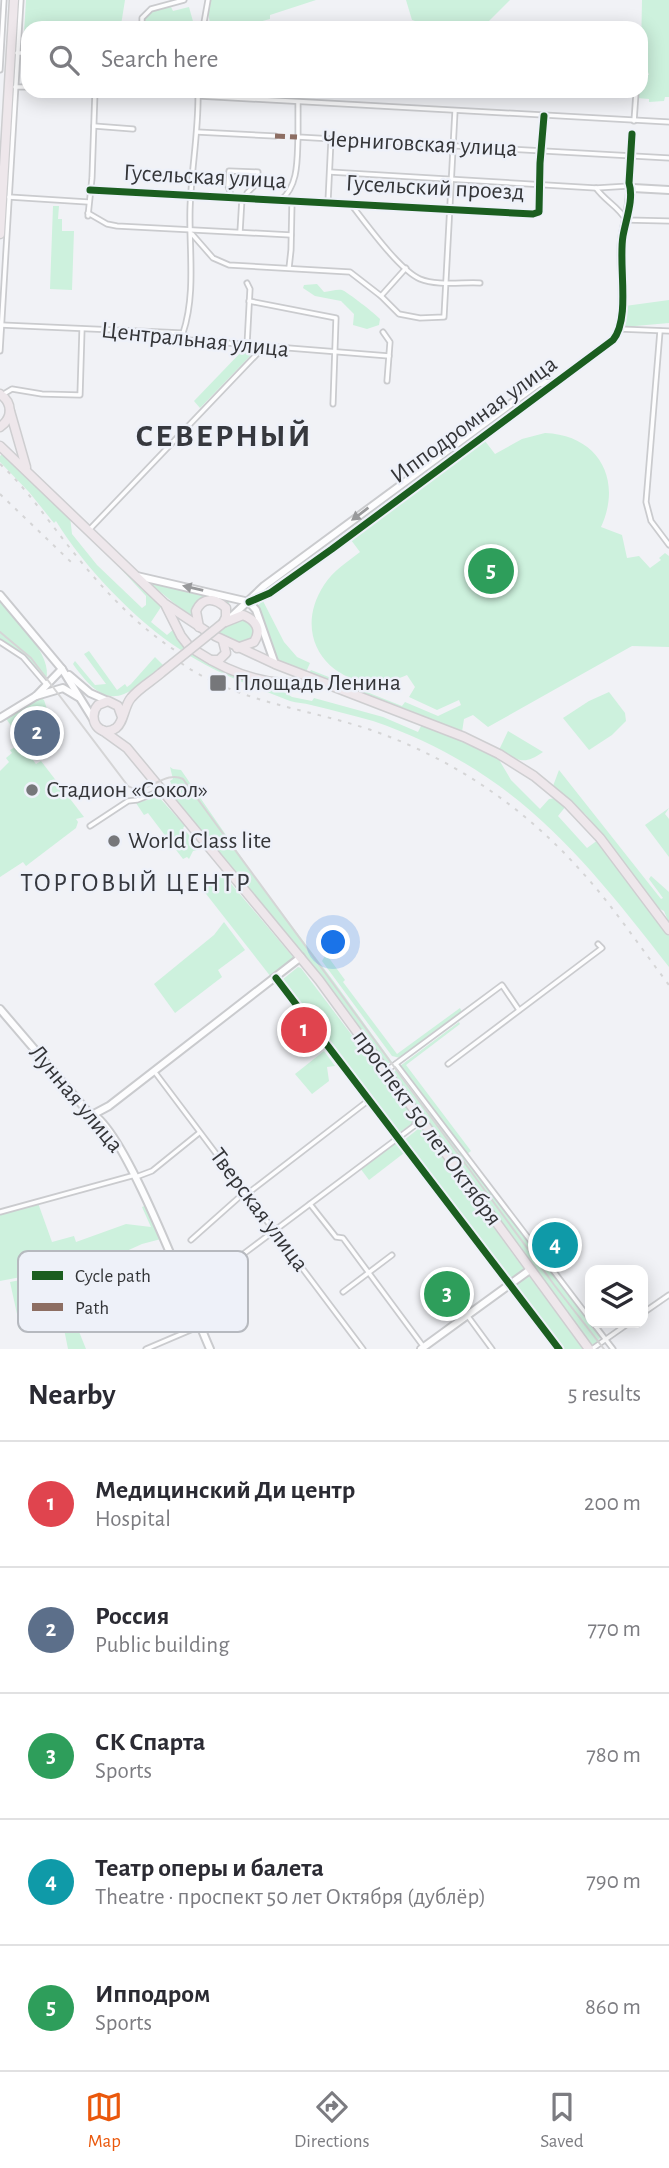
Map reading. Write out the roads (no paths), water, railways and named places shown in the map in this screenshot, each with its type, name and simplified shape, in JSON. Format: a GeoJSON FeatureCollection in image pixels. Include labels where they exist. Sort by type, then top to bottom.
{"type":"FeatureCollection","features":[{"type":"Feature","properties":{"kind":"main road"},"geometry":{"type":"LineString","coordinates":[[0,234],[13,0]]}},
{"type":"Feature","properties":{"kind":"main road"},"geometry":{"type":"LineString","coordinates":[[1,393],[8,401],[27,470]]}},
{"type":"Feature","properties":{"kind":"main road"},"geometry":{"type":"LineString","coordinates":[[0,427],[8,420],[10,411]]}},
{"type":"Feature","properties":{"kind":"main road"},"geometry":{"type":"LineString","coordinates":[[0,446],[164,603],[200,627]]}},
{"type":"Feature","properties":{"kind":"main road"},"geometry":{"type":"LineString","coordinates":[[200,627],[196,611],[201,602],[207,599],[215,600],[226,608],[223,623]]}},
{"type":"Feature","properties":{"kind":"main road"},"geometry":{"type":"LineString","coordinates":[[164,603],[188,645]]}},
{"type":"Feature","properties":{"kind":"main road"},"geometry":{"type":"LineString","coordinates":[[132,697],[104,700],[96,706],[93,719],[96,725],[102,730],[114,729],[132,697],[223,623],[243,615],[257,625],[258,633],[254,642],[237,648]]}},
{"type":"Feature","properties":{"kind":"main road"},"geometry":{"type":"LineString","coordinates":[[181,636],[184,626],[200,627]]}},
{"type":"Feature","properties":{"kind":"main road"},"geometry":{"type":"LineString","coordinates":[[209,660],[219,660],[224,656],[226,650],[219,638],[305,679],[332,686],[464,737],[502,756],[534,776],[568,804],[600,838],[669,930]]}},
{"type":"Feature","properties":{"kind":"main road"},"geometry":{"type":"LineString","coordinates":[[196,651],[209,660],[258,679],[281,683],[305,679]]}},
{"type":"Feature","properties":{"kind":"main road"},"geometry":{"type":"LineString","coordinates":[[104,700],[117,706],[121,718]]}},
{"type":"Feature","properties":{"kind":"main road","name":"проспект 50 лет Октября"},"geometry":{"type":"LineString","coordinates":[[121,718],[121,730],[127,748]]}},
{"type":"Feature","properties":{"kind":"main road","name":"проспект 50 лет Октября"},"geometry":{"type":"LineString","coordinates":[[102,730],[127,748],[301,957],[591,1349]]}},
{"type":"Feature","properties":{"kind":"street"},"geometry":{"type":"LineString","coordinates":[[0,70],[4,0]]}},
{"type":"Feature","properties":{"kind":"street"},"geometry":{"type":"LineString","coordinates":[[0,351],[21,0]]}},
{"type":"Feature","properties":{"kind":"street"},"geometry":{"type":"LineString","coordinates":[[142,21],[151,9],[184,0]]}},
{"type":"Feature","properties":{"kind":"street"},"geometry":{"type":"LineString","coordinates":[[204,21],[208,0]]}},
{"type":"Feature","properties":{"kind":"street"},"geometry":{"type":"LineString","coordinates":[[15,87],[21,87]]}},
{"type":"Feature","properties":{"kind":"street"},"geometry":{"type":"LineString","coordinates":[[90,190],[95,98]]}},
{"type":"Feature","properties":{"kind":"street"},"geometry":{"type":"LineString","coordinates":[[183,333],[191,290],[189,246],[192,232],[193,153],[197,132],[198,98]]}},
{"type":"Feature","properties":{"kind":"street"},"geometry":{"type":"LineString","coordinates":[[248,98],[669,122]]}},
{"type":"Feature","properties":{"kind":"street"},"geometry":{"type":"LineString","coordinates":[[634,121],[636,98]]}},
{"type":"Feature","properties":{"kind":"street"},"geometry":{"type":"LineString","coordinates":[[280,201],[288,193],[296,177],[298,102]]}},
{"type":"Feature","properties":{"kind":"street"},"geometry":{"type":"LineString","coordinates":[[192,232],[213,258],[229,265],[350,272],[404,317],[444,317],[455,111]]}},
{"type":"Feature","properties":{"kind":"street"},"geometry":{"type":"LineString","coordinates":[[540,183],[544,116]]}},
{"type":"Feature","properties":{"kind":"street"},"geometry":{"type":"LineString","coordinates":[[94,126],[132,129]]}},
{"type":"Feature","properties":{"kind":"street"},"geometry":{"type":"LineString","coordinates":[[197,132],[275,135]]}},
{"type":"Feature","properties":{"kind":"street"},"geometry":{"type":"LineString","coordinates":[[632,134],[630,208],[623,235],[619,329],[669,331]]}},
{"type":"Feature","properties":{"kind":"street","name":"Черниговская улица"},"geometry":{"type":"LineString","coordinates":[[298,137],[669,158]]}},
{"type":"Feature","properties":{"kind":"street"},"geometry":{"type":"LineString","coordinates":[[328,202],[331,139]]}},
{"type":"Feature","properties":{"kind":"street"},"geometry":{"type":"LineString","coordinates":[[232,198],[228,186],[229,171],[258,172],[255,185],[247,193],[249,198]]}},
{"type":"Feature","properties":{"kind":"street"},"geometry":{"type":"LineString","coordinates":[[330,173],[669,190]]}},
{"type":"Feature","properties":{"kind":"street","name":"Гусельский проезд"},"geometry":{"type":"LineString","coordinates":[[328,202],[533,214],[539,212],[540,183]]}},
{"type":"Feature","properties":{"kind":"street"},"geometry":{"type":"LineString","coordinates":[[596,188],[603,197],[620,209],[626,220]]}},
{"type":"Feature","properties":{"kind":"street","name":"Гусельская улица"},"geometry":{"type":"LineString","coordinates":[[192,232],[107,224],[88,215],[90,190],[328,202]]}},
{"type":"Feature","properties":{"kind":"street"},"geometry":{"type":"LineString","coordinates":[[9,197],[88,202]]}},
{"type":"Feature","properties":{"kind":"street"},"geometry":{"type":"LineString","coordinates":[[240,232],[242,198]]}},
{"type":"Feature","properties":{"kind":"street"},"geometry":{"type":"LineString","coordinates":[[289,268],[292,201]]}},
{"type":"Feature","properties":{"kind":"street"},"geometry":{"type":"LineString","coordinates":[[350,203],[417,278],[480,283]]}},
{"type":"Feature","properties":{"kind":"street"},"geometry":{"type":"LineString","coordinates":[[626,220],[669,221]]}},
{"type":"Feature","properties":{"kind":"street"},"geometry":{"type":"LineString","coordinates":[[192,232],[291,235]]}},
{"type":"Feature","properties":{"kind":"street"},"geometry":{"type":"LineString","coordinates":[[380,296],[406,268]]}},
{"type":"Feature","properties":{"kind":"street"},"geometry":{"type":"LineString","coordinates":[[247,283],[250,285],[247,345]]}},
{"type":"Feature","properties":{"kind":"street"},"geometry":{"type":"LineString","coordinates":[[249,301],[336,318],[333,404]]}},
{"type":"Feature","properties":{"kind":"street","name":"Центральная улица"},"geometry":{"type":"LineString","coordinates":[[1,325],[183,333],[189,340],[389,356]]}},
{"type":"Feature","properties":{"kind":"street"},"geometry":{"type":"LineString","coordinates":[[1,393],[12,389],[42,394],[80,395],[82,329]]}},
{"type":"Feature","properties":{"kind":"street","name":"Ипподромная улица"},"geometry":{"type":"LineString","coordinates":[[249,602],[270,593],[556,383],[613,340],[619,329]]}},
{"type":"Feature","properties":{"kind":"street"},"geometry":{"type":"LineString","coordinates":[[660,331],[646,502],[652,523],[669,545]]}},
{"type":"Feature","properties":{"kind":"street"},"geometry":{"type":"LineString","coordinates":[[383,332],[390,340],[387,381]]}},
{"type":"Feature","properties":{"kind":"street"},"geometry":{"type":"LineString","coordinates":[[89,530],[257,354],[258,347]]}},
{"type":"Feature","properties":{"kind":"street","name":"Ипподромная улица"},"geometry":{"type":"LineString","coordinates":[[249,602],[262,587],[538,383],[556,383]]}},
{"type":"Feature","properties":{"kind":"street"},"geometry":{"type":"LineString","coordinates":[[137,576],[249,602],[256,610],[275,664]]}},
{"type":"Feature","properties":{"kind":"street"},"geometry":{"type":"LineString","coordinates":[[0,595],[62,669],[93,719]]}},
{"type":"Feature","properties":{"kind":"street"},"geometry":{"type":"LineString","coordinates":[[223,623],[249,602]]}},
{"type":"Feature","properties":{"kind":"street"},"geometry":{"type":"LineString","coordinates":[[0,642],[23,657],[46,684]]}},
{"type":"Feature","properties":{"kind":"street"},"geometry":{"type":"LineString","coordinates":[[36,696],[62,669]]}},
{"type":"Feature","properties":{"kind":"street"},"geometry":{"type":"LineString","coordinates":[[62,669],[90,693],[104,700]]}},
{"type":"Feature","properties":{"kind":"street"},"geometry":{"type":"LineString","coordinates":[[0,718],[36,696],[63,688],[80,698]]}},
{"type":"Feature","properties":{"kind":"street"},"geometry":{"type":"LineString","coordinates":[[90,826],[128,801],[162,790]]}},
{"type":"Feature","properties":{"kind":"street"},"geometry":{"type":"LineString","coordinates":[[448,1064],[602,948],[598,944]]}},
{"type":"Feature","properties":{"kind":"street"},"geometry":{"type":"LineString","coordinates":[[94,1114],[301,957]]}},
{"type":"Feature","properties":{"kind":"street"},"geometry":{"type":"LineString","coordinates":[[276,978],[559,1349]]}},
{"type":"Feature","properties":{"kind":"street"},"geometry":{"type":"LineString","coordinates":[[386,1071],[502,985],[519,1010]]}},
{"type":"Feature","properties":{"kind":"street","name":"Лунная улица"},"geometry":{"type":"LineString","coordinates":[[0,1009],[89,1113],[94,1114],[107,1129],[135,1176],[170,1251]]}},
{"type":"Feature","properties":{"kind":"street"},"geometry":{"type":"LineString","coordinates":[[396,1064],[585,1312]]}},
{"type":"Feature","properties":{"kind":"street","name":"Тверская улица"},"geometry":{"type":"LineString","coordinates":[[154,1071],[363,1349]]}},
{"type":"Feature","properties":{"kind":"street"},"geometry":{"type":"LineString","coordinates":[[191,1240],[246,1193],[369,1100]]}},
{"type":"Feature","properties":{"kind":"street"},"geometry":{"type":"LineString","coordinates":[[247,1251],[422,1121]]}},
{"type":"Feature","properties":{"kind":"street"},"geometry":{"type":"LineString","coordinates":[[414,1126],[422,1121]]}},
{"type":"Feature","properties":{"kind":"street"},"geometry":{"type":"LineString","coordinates":[[0,1212],[152,1171],[200,1133]]}},
{"type":"Feature","properties":{"kind":"street"},"geometry":{"type":"LineString","coordinates":[[310,1203],[336,1237],[343,1238],[424,1348],[531,1269]]}},
{"type":"Feature","properties":{"kind":"street"},"geometry":{"type":"LineString","coordinates":[[343,1292],[392,1255]]}},
{"type":"Feature","properties":{"kind":"street"},"geometry":{"type":"LineString","coordinates":[[648,1310],[669,1295]]}},
{"type":"Feature","properties":{"kind":"street"},"geometry":{"type":"LineString","coordinates":[[467,1315],[492,1349]]}},
{"type":"Feature","properties":{"kind":"street"},"geometry":{"type":"LineString","coordinates":[[597,1328],[613,1349]]}},
{"type":"Feature","properties":{"kind":"street"},"geometry":{"type":"LineString","coordinates":[[591,1349],[622,1328]]}},
{"type":"Feature","properties":{"kind":"street"},"geometry":{"type":"LineString","coordinates":[[146,1349],[186,1332]]}},
{"type":"Feature","properties":{"kind":"street","name":"Лунная улица"},"geometry":{"type":"LineString","coordinates":[[203,1332],[210,1349]]}},
{"type":"Feature","properties":{"kind":"tram line"},"geometry":{"type":"LineString","coordinates":[[0,632],[31,658],[128,786],[142,789],[169,778],[183,779],[604,1349]]}},
{"type":"Feature","properties":{"kind":"railway"},"geometry":{"type":"LineString","coordinates":[[0,464],[23,488],[112,597],[144,627],[179,653]]}},
{"type":"Feature","properties":{"kind":"railway"},"geometry":{"type":"LineString","coordinates":[[0,494],[71,562]]}},
{"type":"Feature","properties":{"kind":"railway"},"geometry":{"type":"LineString","coordinates":[[181,663],[249,696],[347,722],[401,741],[485,787],[536,826],[581,871],[669,985]]}},
{"type":"Feature","properties":{"kind":"place","name":"Ипподром"},"geometry":{"type":"Point","coordinates":[491,571]}},
{"type":"Feature","properties":{"kind":"place","name":"Площадь Ленина"},"geometry":{"type":"Point","coordinates":[218,683]}},
{"type":"Feature","properties":{"kind":"place","name":"Россия"},"geometry":{"type":"Point","coordinates":[37,733]}},
{"type":"Feature","properties":{"kind":"place","name":"Стадион «Сокол»"},"geometry":{"type":"Point","coordinates":[32,790]}},
{"type":"Feature","properties":{"kind":"place","name":"World Class lite"},"geometry":{"type":"Point","coordinates":[114,841]}},
{"type":"Feature","properties":{"kind":"place","name":"Медицинский Ди центр"},"geometry":{"type":"Point","coordinates":[304,1030]}},
{"type":"Feature","properties":{"kind":"place","name":"Театр оперы и балета"},"geometry":{"type":"Point","coordinates":[555,1245]}},
{"type":"Feature","properties":{"kind":"place","name":"СК Спарта"},"geometry":{"type":"Point","coordinates":[447,1294]}},
{"type":"Feature","properties":{"kind":"district","name":"СЕВЕРНЫЙ"},"geometry":{"type":"Point","coordinates":[224,436]}},
{"type":"Feature","properties":{"kind":"district","name":"ТОРГОВЫЙ ЦЕНТР"},"geometry":{"type":"Point","coordinates":[136,883]}}]}
